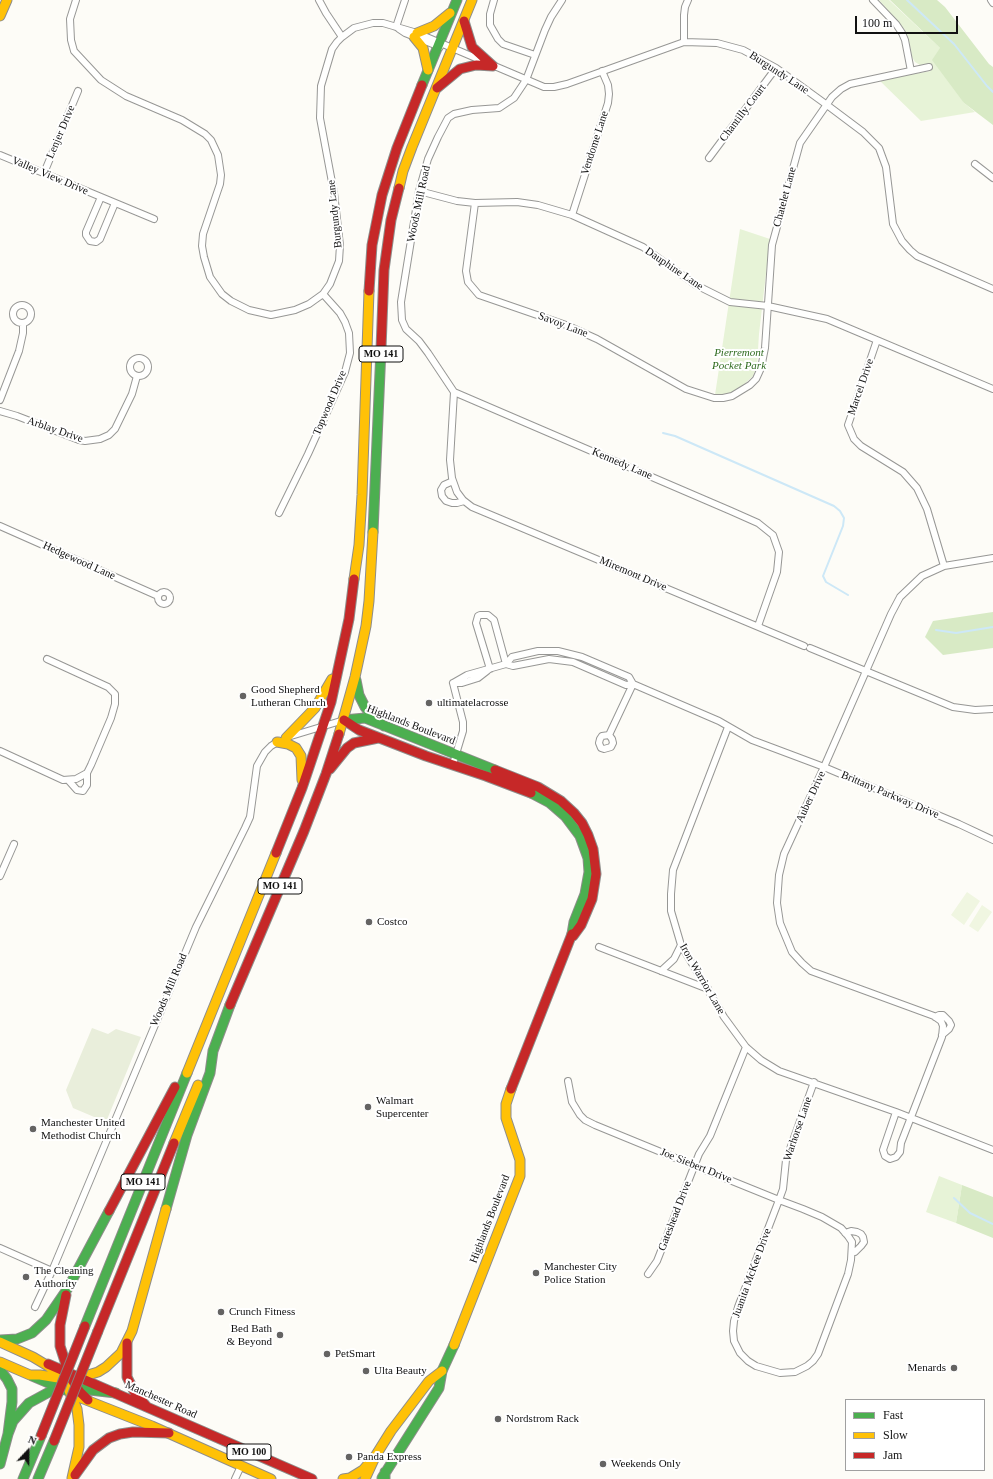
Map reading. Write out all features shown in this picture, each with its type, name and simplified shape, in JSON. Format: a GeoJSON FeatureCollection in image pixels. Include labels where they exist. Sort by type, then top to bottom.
{"type":"FeatureCollection","features":[{"type":"Feature","properties":{"kind":"main road"},"geometry":{"type":"LineString","coordinates":[[0,16],[7,0]]}},
{"type":"Feature","properties":{"kind":"main road","name":"MO 141"},"geometry":{"type":"LineString","coordinates":[[23,1479],[302,788],[331,702],[340,666],[353,594],[361,520],[368,301],[373,239],[382,195],[391,165],[457,0]]}},
{"type":"Feature","properties":{"kind":"main road","name":"MO 141"},"geometry":{"type":"LineString","coordinates":[[38,1479],[193,1096],[213,1051],[236,990],[304,831],[326,774],[344,720],[356,677],[366,626],[372,564],[376,502],[382,302],[390,220],[403,171],[472,0]]}},
{"type":"Feature","properties":{"kind":"main road"},"geometry":{"type":"LineString","coordinates":[[428,70],[423,48],[415,35],[434,26],[453,10]]}},
{"type":"Feature","properties":{"kind":"main road"},"geometry":{"type":"LineString","coordinates":[[464,21],[472,47],[493,66]]}},
{"type":"Feature","properties":{"kind":"main road"},"geometry":{"type":"LineString","coordinates":[[435,91],[460,69],[467,66],[476,65],[493,66]]}},
{"type":"Feature","properties":{"kind":"main road"},"geometry":{"type":"LineString","coordinates":[[286,738],[315,708],[340,666]]}},
{"type":"Feature","properties":{"kind":"main road"},"geometry":{"type":"LineString","coordinates":[[356,677],[359,695],[364,707],[384,726]]}},
{"type":"Feature","properties":{"kind":"main road"},"geometry":{"type":"LineString","coordinates":[[331,702],[338,715],[344,720]]}},
{"type":"Feature","properties":{"kind":"main road","name":"Highlands Boulevard"},"geometry":{"type":"LineString","coordinates":[[344,720],[365,718],[550,793],[574,813],[582,823],[593,849],[595,863],[595,885],[592,899],[581,925],[571,939]]}},
{"type":"Feature","properties":{"kind":"main road","name":"Highlands Boulevard"},"geometry":{"type":"LineString","coordinates":[[344,720],[359,730],[378,738],[426,756],[453,764],[540,797],[557,808],[572,824],[580,836],[588,858],[589,872],[585,894],[574,922],[571,939],[506,1104],[506,1118],[520,1160],[520,1176],[451,1352],[442,1371],[439,1388],[384,1477]]}},
{"type":"Feature","properties":{"kind":"main road"},"geometry":{"type":"LineString","coordinates":[[326,774],[347,748],[354,743],[378,738]]}},
{"type":"Feature","properties":{"kind":"main road"},"geometry":{"type":"LineString","coordinates":[[277,742],[288,744],[296,748],[301,756],[302,788]]}},
{"type":"Feature","properties":{"kind":"main road"},"geometry":{"type":"LineString","coordinates":[[0,1341],[17,1339],[32,1333],[46,1320],[68,1288],[201,1038]]}},
{"type":"Feature","properties":{"kind":"main road"},"geometry":{"type":"LineString","coordinates":[[30,1375],[40,1374],[70,1377],[98,1372],[117,1357],[127,1343],[132,1331],[187,1135],[210,1073],[213,1051]]}},
{"type":"Feature","properties":{"kind":"main road"},"geometry":{"type":"LineString","coordinates":[[68,1288],[59,1333],[63,1358],[70,1377],[69,1389],[77,1409],[80,1436],[72,1479]]}},
{"type":"Feature","properties":{"kind":"main road","name":"Manchester Road"},"geometry":{"type":"LineString","coordinates":[[0,1341],[34,1357],[70,1377],[116,1393],[312,1479]]}},
{"type":"Feature","properties":{"kind":"main road"},"geometry":{"type":"LineString","coordinates":[[127,1343],[127,1377],[135,1393],[147,1407]]}},
{"type":"Feature","properties":{"kind":"main road","name":"MO 100"},"geometry":{"type":"LineString","coordinates":[[0,1362],[69,1389],[88,1400],[169,1433],[272,1479]]}},
{"type":"Feature","properties":{"kind":"main road"},"geometry":{"type":"LineString","coordinates":[[0,1370],[12,1389],[8,1434]]}},
{"type":"Feature","properties":{"kind":"main road","name":"Highlands Boulevard"},"geometry":{"type":"LineString","coordinates":[[365,1479],[376,1455],[391,1431],[429,1381],[442,1371]]}},
{"type":"Feature","properties":{"kind":"main road"},"geometry":{"type":"LineString","coordinates":[[0,1464],[13,1421],[29,1403],[50,1392],[69,1389],[116,1393]]}},
{"type":"Feature","properties":{"kind":"main road"},"geometry":{"type":"LineString","coordinates":[[72,1479],[94,1450],[110,1438],[120,1434],[132,1432],[169,1433]]}},
{"type":"Feature","properties":{"kind":"main road"},"geometry":{"type":"LineString","coordinates":[[343,1479],[350,1478],[363,1470],[376,1455]]}},
{"type":"Feature","properties":{"kind":"street","name":"Burgundy Lane"},"geometry":{"type":"LineString","coordinates":[[76,0],[70,19],[71,40],[74,51],[101,80],[126,96],[182,120],[205,134],[216,148],[221,174],[220,184],[203,234],[202,246],[207,271],[214,285],[222,294],[231,301],[250,310],[271,315],[295,310],[309,304],[323,294],[330,284],[340,255],[340,245],[334,193],[320,118],[319,105],[322,78],[332,49],[342,36],[354,28],[383,23],[452,48],[544,87],[554,87],[684,42],[717,43],[736,47],[776,68],[863,132],[879,148],[886,167],[893,224],[902,241],[910,250],[917,256],[993,289]]}},
{"type":"Feature","properties":{"kind":"street"},"geometry":{"type":"LineString","coordinates":[[319,0],[342,36]]}},
{"type":"Feature","properties":{"kind":"street"},"geometry":{"type":"LineString","coordinates":[[396,27],[406,0]]}},
{"type":"Feature","properties":{"kind":"street"},"geometry":{"type":"LineString","coordinates":[[494,0],[490,14],[490,25],[498,39],[503,44],[535,55]]}},
{"type":"Feature","properties":{"kind":"street","name":"Woods Mill Road"},"geometry":{"type":"LineString","coordinates":[[454,392],[428,352],[406,329],[402,320],[401,302],[419,191],[428,159],[448,118],[454,114],[472,110],[498,108],[514,98],[526,80],[551,17],[562,0]]}},
{"type":"Feature","properties":{"kind":"street"},"geometry":{"type":"LineString","coordinates":[[684,42],[684,16],[685,7],[688,0]]}},
{"type":"Feature","properties":{"kind":"street"},"geometry":{"type":"LineString","coordinates":[[873,0],[896,24],[902,33],[905,40],[911,71]]}},
{"type":"Feature","properties":{"kind":"street","name":"Chatelet Lane"},"geometry":{"type":"LineString","coordinates":[[732,396],[750,385],[756,379],[761,368],[765,348],[772,245],[800,143],[836,92],[850,84],[929,67]]}},
{"type":"Feature","properties":{"kind":"street","name":"Chantilly Court"},"geometry":{"type":"LineString","coordinates":[[709,158],[776,68]]}},
{"type":"Feature","properties":{"kind":"street","name":"Vendome Lane"},"geometry":{"type":"LineString","coordinates":[[572,214],[608,104],[610,94],[602,71]]}},
{"type":"Feature","properties":{"kind":"street","name":"Lenjer Drive"},"geometry":{"type":"LineString","coordinates":[[44,173],[78,91]]}},
{"type":"Feature","properties":{"kind":"street","name":"Valley View Drive"},"geometry":{"type":"LineString","coordinates":[[0,155],[154,219]]}},
{"type":"Feature","properties":{"kind":"street"},"geometry":{"type":"LineString","coordinates":[[975,164],[993,178]]}},
{"type":"Feature","properties":{"kind":"street","name":"Dauphine Lane"},"geometry":{"type":"LineString","coordinates":[[419,191],[458,201],[475,203],[517,202],[538,205],[572,214],[643,247],[696,285],[730,302],[768,306],[827,319],[993,389]]}},
{"type":"Feature","properties":{"kind":"street","name":"Valley View Drive"},"geometry":{"type":"LineString","coordinates":[[101,197],[86,232],[86,235],[90,241],[96,242],[100,239],[115,203]]}},
{"type":"Feature","properties":{"kind":"street","name":"Savoy Lane"},"geometry":{"type":"LineString","coordinates":[[475,203],[466,271],[468,282],[479,295],[566,325],[597,339],[686,389],[714,398],[732,396]]}},
{"type":"Feature","properties":{"kind":"street","name":"Topwood Drive"},"geometry":{"type":"LineString","coordinates":[[279,512],[308,454],[345,372],[350,353],[349,333],[345,322],[340,313],[323,294]]}},
{"type":"Feature","properties":{"kind":"street"},"geometry":{"type":"LineString","coordinates":[[0,400],[18,351],[23,334],[23,324]]}},
{"type":"Feature","properties":{"kind":"street","name":"Marcel Drive"},"geometry":{"type":"LineString","coordinates":[[877,340],[848,425],[854,439],[862,446],[903,472],[917,488],[927,509],[944,566]]}},
{"type":"Feature","properties":{"kind":"street","name":"Arblay Drive"},"geometry":{"type":"LineString","coordinates":[[0,412],[17,416],[79,440],[85,441],[100,439],[109,435],[115,429],[129,400],[137,376]]}},
{"type":"Feature","properties":{"kind":"street"},"geometry":{"type":"LineString","coordinates":[[454,392],[450,460],[453,481],[457,492],[464,501]]}},
{"type":"Feature","properties":{"kind":"street","name":"Kennedy Lane"},"geometry":{"type":"LineString","coordinates":[[454,392],[758,523],[773,535],[779,552],[777,572],[758,626]]}},
{"type":"Feature","properties":{"kind":"street","name":"Miremont Drive"},"geometry":{"type":"LineString","coordinates":[[453,481],[444,485],[441,490],[442,496],[446,501],[452,504],[457,504],[464,501],[472,507],[953,707],[975,710],[993,709]]}},
{"type":"Feature","properties":{"kind":"street","name":"Hedgewood Lane"},"geometry":{"type":"LineString","coordinates":[[0,526],[158,596]]}},
{"type":"Feature","properties":{"kind":"street","name":"Auber Drive"},"geometry":{"type":"LineString","coordinates":[[911,1118],[942,1035],[943,1026],[941,1022],[935,1017],[812,971],[792,952],[780,923],[777,903],[779,875],[784,854],[824,768],[891,614],[900,597],[922,576],[944,566],[993,558]]}},
{"type":"Feature","properties":{"kind":"street"},"geometry":{"type":"LineString","coordinates":[[490,669],[476,623],[478,616],[480,615],[488,614],[494,620],[506,664]]}},
{"type":"Feature","properties":{"kind":"street","name":"Brittany Parkway Drive"},"geometry":{"type":"LineString","coordinates":[[456,755],[463,731],[463,722],[453,683],[462,683],[478,678],[490,669],[506,664],[512,657],[538,651],[558,651],[582,657],[629,677],[634,684]]}},
{"type":"Feature","properties":{"kind":"street"},"geometry":{"type":"LineString","coordinates":[[47,659],[108,687],[115,694],[115,704],[111,718],[87,773],[87,785],[83,791],[77,790],[69,781]]}},
{"type":"Feature","properties":{"kind":"street","name":"Brittany Parkway Drive"},"geometry":{"type":"LineString","coordinates":[[506,664],[513,666],[549,659],[573,662],[626,685],[634,684],[719,721],[752,740],[959,824],[993,840]]}},
{"type":"Feature","properties":{"kind":"street"},"geometry":{"type":"LineString","coordinates":[[608,735],[634,684]]}},
{"type":"Feature","properties":{"kind":"street","name":"Woods Mill Road"},"geometry":{"type":"LineString","coordinates":[[35,1307],[52,1271],[193,934],[250,817],[257,766],[265,752],[277,742],[324,725],[344,720]]}},
{"type":"Feature","properties":{"kind":"street","name":"Iron Warrior Lane"},"geometry":{"type":"LineString","coordinates":[[728,727],[673,870],[671,886],[671,911],[681,945],[724,1017],[746,1047],[761,1060],[779,1071],[896,1112],[993,1150]]}},
{"type":"Feature","properties":{"kind":"street"},"geometry":{"type":"LineString","coordinates":[[0,750],[63,780],[69,781],[76,779],[87,773]]}},
{"type":"Feature","properties":{"kind":"street"},"geometry":{"type":"LineString","coordinates":[[453,764],[456,755]]}},
{"type":"Feature","properties":{"kind":"street"},"geometry":{"type":"LineString","coordinates":[[0,876],[14,844]]}},
{"type":"Feature","properties":{"kind":"street"},"geometry":{"type":"LineString","coordinates":[[661,971],[674,959],[681,945]]}},
{"type":"Feature","properties":{"kind":"street"},"geometry":{"type":"LineString","coordinates":[[599,946],[708,989]]}},
{"type":"Feature","properties":{"kind":"street","name":"Gateshead Drive"},"geometry":{"type":"LineString","coordinates":[[648,1274],[657,1261],[694,1166],[699,1154],[710,1136],[746,1047]]}},
{"type":"Feature","properties":{"kind":"street","name":"Joe Siebert Drive"},"geometry":{"type":"LineString","coordinates":[[568,1081],[572,1102],[585,1120],[832,1222],[841,1228],[852,1242]]}},
{"type":"Feature","properties":{"kind":"street","name":"Warhorse Lane"},"geometry":{"type":"LineString","coordinates":[[779,1200],[784,1182],[784,1169],[787,1156],[814,1082]]}},
{"type":"Feature","properties":{"kind":"street"},"geometry":{"type":"LineString","coordinates":[[896,1112],[883,1150],[885,1156],[890,1159],[898,1155],[911,1118]]}},
{"type":"Feature","properties":{"kind":"street","name":"Juanita McKee Drive"},"geometry":{"type":"LineString","coordinates":[[779,1200],[734,1321],[734,1341],[740,1353],[756,1366],[780,1373],[795,1372],[813,1361],[818,1354],[848,1274],[852,1252],[852,1242]]}},
{"type":"Feature","properties":{"kind":"street","name":"Joe Siebert Drive"},"geometry":{"type":"LineString","coordinates":[[845,1233],[856,1232],[864,1237],[864,1242],[861,1246],[855,1252],[852,1252]]}},
{"type":"Feature","properties":{"kind":"street"},"geometry":{"type":"LineString","coordinates":[[0,1248],[52,1271]]}},
{"type":"Feature","properties":{"kind":"street"},"geometry":{"type":"LineString","coordinates":[[235,1479],[241,1466]]}},
{"type":"Feature","properties":{"kind":"green space"},"geometry":{"type":"Polygon","coordinates":[[[879,0],[889,0],[940,48],[964,103],[975,112],[921,121],[879,80],[931,71],[929,64],[920,65],[915,62],[912,57],[905,30],[879,0]]]}},
{"type":"Feature","properties":{"kind":"green space"},"geometry":{"type":"Polygon","coordinates":[[[890,0],[937,0],[945,7],[989,64],[993,67],[993,125],[964,103],[932,60],[940,48],[890,0]]]}},
{"type":"Feature","properties":{"kind":"green space","name":"Pierremont Pocket Park"},"geometry":{"type":"Polygon","coordinates":[[[740,229],[770,239],[759,334],[757,366],[753,376],[740,388],[734,392],[715,395],[740,229]]]}},
{"type":"Feature","properties":{"kind":"green space"},"geometry":{"type":"Polygon","coordinates":[[[993,612],[993,648],[943,655],[925,637],[933,621],[993,612]]]}},
{"type":"Feature","properties":{"kind":"green space"},"geometry":{"type":"Polygon","coordinates":[[[967,892],[980,901],[964,925],[951,915],[967,892]]]}},
{"type":"Feature","properties":{"kind":"green space"},"geometry":{"type":"Polygon","coordinates":[[[982,905],[992,912],[978,932],[969,926],[982,905]]]}},
{"type":"Feature","properties":{"kind":"green space"},"geometry":{"type":"Polygon","coordinates":[[[92,1028],[108,1034],[116,1029],[141,1037],[106,1122],[73,1108],[66,1090],[92,1028]]]}},
{"type":"Feature","properties":{"kind":"green space"},"geometry":{"type":"Polygon","coordinates":[[[939,1176],[962,1185],[956,1223],[926,1212],[939,1176]]]}},
{"type":"Feature","properties":{"kind":"green space"},"geometry":{"type":"Polygon","coordinates":[[[962,1185],[993,1197],[993,1238],[956,1223],[962,1185]]]}},
{"type":"Feature","properties":{"kind":"waterway"},"geometry":{"type":"LineString","coordinates":[[907,0],[954,44],[993,92]]}},
{"type":"Feature","properties":{"kind":"waterway"},"geometry":{"type":"LineString","coordinates":[[663,433],[675,436],[834,506],[840,511],[844,518],[843,526],[823,576],[826,582],[848,595]]}},
{"type":"Feature","properties":{"kind":"waterway"},"geometry":{"type":"LineString","coordinates":[[936,630],[956,633],[993,627]]}},
{"type":"Feature","properties":{"kind":"waterway"},"geometry":{"type":"LineString","coordinates":[[954,1198],[970,1213],[993,1224]]}},
{"type":"Feature","properties":{"kind":"traffic: fast"},"geometry":{"type":"LineString","coordinates":[[422,85],[457,0]]}},
{"type":"Feature","properties":{"kind":"traffic: fast"},"geometry":{"type":"LineString","coordinates":[[373,532],[381,349]]}},
{"type":"Feature","properties":{"kind":"traffic: fast"},"geometry":{"type":"LineString","coordinates":[[356,680],[359,695],[365,707],[374,718],[384,726]]}},
{"type":"Feature","properties":{"kind":"traffic: fast"},"geometry":{"type":"LineString","coordinates":[[344,720],[365,718],[495,770]]}},
{"type":"Feature","properties":{"kind":"traffic: fast"},"geometry":{"type":"LineString","coordinates":[[531,793],[550,803],[565,816],[580,836],[588,858],[589,872],[585,894],[574,922],[572,934]]}},
{"type":"Feature","properties":{"kind":"traffic: fast"},"geometry":{"type":"LineString","coordinates":[[166,1209],[187,1135],[210,1073],[213,1051],[230,1005]]}},
{"type":"Feature","properties":{"kind":"traffic: fast"},"geometry":{"type":"LineString","coordinates":[[85,1326],[187,1073]]}},
{"type":"Feature","properties":{"kind":"traffic: fast"},"geometry":{"type":"LineString","coordinates":[[0,1340],[17,1339],[32,1333],[46,1320],[68,1288],[109,1211]]}},
{"type":"Feature","properties":{"kind":"traffic: fast"},"geometry":{"type":"LineString","coordinates":[[382,1478],[439,1388],[442,1371],[454,1345]]}},
{"type":"Feature","properties":{"kind":"traffic: fast"},"geometry":{"type":"LineString","coordinates":[[0,1370],[12,1389],[8,1434],[0,1464]]}},
{"type":"Feature","properties":{"kind":"traffic: fast"},"geometry":{"type":"LineString","coordinates":[[32,1376],[65,1390]]}},
{"type":"Feature","properties":{"kind":"traffic: fast"},"geometry":{"type":"LineString","coordinates":[[8,1434],[13,1421],[29,1403],[51,1391],[63,1388],[72,1388],[116,1393]]}},
{"type":"Feature","properties":{"kind":"traffic: fast"},"geometry":{"type":"LineString","coordinates":[[23,1479],[41,1436]]}},
{"type":"Feature","properties":{"kind":"traffic: fast"},"geometry":{"type":"LineString","coordinates":[[38,1479],[54,1441]]}},
{"type":"Feature","properties":{"kind":"traffic: fast"},"geometry":{"type":"LineString","coordinates":[[385,1472],[385,1479]]}},
{"type":"Feature","properties":{"kind":"traffic: slow"},"geometry":{"type":"LineString","coordinates":[[0,16],[7,0]]}},
{"type":"Feature","properties":{"kind":"traffic: slow"},"geometry":{"type":"LineString","coordinates":[[399,188],[403,171],[412,147],[472,0]]}},
{"type":"Feature","properties":{"kind":"traffic: slow"},"geometry":{"type":"LineString","coordinates":[[417,33],[434,26],[450,13]]}},
{"type":"Feature","properties":{"kind":"traffic: slow"},"geometry":{"type":"LineString","coordinates":[[414,37],[423,48],[428,70]]}},
{"type":"Feature","properties":{"kind":"traffic: slow"},"geometry":{"type":"LineString","coordinates":[[354,579],[359,545],[362,495],[369,291]]}},
{"type":"Feature","properties":{"kind":"traffic: slow"},"geometry":{"type":"LineString","coordinates":[[339,734],[355,677],[366,626],[373,532]]}},
{"type":"Feature","properties":{"kind":"traffic: slow"},"geometry":{"type":"LineString","coordinates":[[286,738],[315,708],[332,679]]}},
{"type":"Feature","properties":{"kind":"traffic: slow"},"geometry":{"type":"LineString","coordinates":[[277,742],[288,744],[296,748],[301,756],[302,780]]}},
{"type":"Feature","properties":{"kind":"traffic: slow"},"geometry":{"type":"LineString","coordinates":[[187,1073],[276,853]]}},
{"type":"Feature","properties":{"kind":"traffic: slow"},"geometry":{"type":"LineString","coordinates":[[174,1143],[198,1085]]}},
{"type":"Feature","properties":{"kind":"traffic: slow"},"geometry":{"type":"LineString","coordinates":[[454,1345],[520,1176],[520,1160],[506,1118],[506,1104],[511,1089]]}},
{"type":"Feature","properties":{"kind":"traffic: slow"},"geometry":{"type":"LineString","coordinates":[[0,1362],[30,1375],[64,1379],[75,1379],[98,1372],[106,1367],[121,1353],[132,1331],[166,1209]]}},
{"type":"Feature","properties":{"kind":"traffic: slow"},"geometry":{"type":"LineString","coordinates":[[0,1342],[33,1357],[48,1366],[58,1374],[66,1384],[77,1409],[79,1425],[79,1447],[72,1478]]}},
{"type":"Feature","properties":{"kind":"traffic: slow"},"geometry":{"type":"LineString","coordinates":[[365,1479],[376,1455],[391,1431],[429,1381],[442,1371]]}},
{"type":"Feature","properties":{"kind":"traffic: slow"},"geometry":{"type":"LineString","coordinates":[[81,1398],[152,1426],[271,1479]]}},
{"type":"Feature","properties":{"kind":"traffic: slow"},"geometry":{"type":"LineString","coordinates":[[343,1479],[350,1478],[363,1470],[376,1455]]}},
{"type":"Feature","properties":{"kind":"traffic: jam"},"geometry":{"type":"LineString","coordinates":[[464,21],[472,47],[493,66]]}},
{"type":"Feature","properties":{"kind":"traffic: jam"},"geometry":{"type":"LineString","coordinates":[[437,88],[460,69],[476,65],[493,66]]}},
{"type":"Feature","properties":{"kind":"traffic: jam"},"geometry":{"type":"LineString","coordinates":[[369,291],[372,245],[382,195],[397,148],[422,85]]}},
{"type":"Feature","properties":{"kind":"traffic: jam"},"geometry":{"type":"LineString","coordinates":[[381,349],[384,270],[391,220],[399,188]]}},
{"type":"Feature","properties":{"kind":"traffic: jam"},"geometry":{"type":"LineString","coordinates":[[276,853],[302,788],[331,702],[349,619],[354,579]]}},
{"type":"Feature","properties":{"kind":"traffic: jam"},"geometry":{"type":"LineString","coordinates":[[344,720],[359,730],[426,756],[531,793]]}},
{"type":"Feature","properties":{"kind":"traffic: jam"},"geometry":{"type":"LineString","coordinates":[[230,1005],[304,831],[326,774],[339,734]]}},
{"type":"Feature","properties":{"kind":"traffic: jam"},"geometry":{"type":"LineString","coordinates":[[330,769],[347,748],[354,743],[378,738]]}},
{"type":"Feature","properties":{"kind":"traffic: jam"},"geometry":{"type":"LineString","coordinates":[[495,770],[538,787],[561,801],[582,823],[588,835],[593,849],[596,874],[592,899],[581,925],[573,936]]}},
{"type":"Feature","properties":{"kind":"traffic: jam"},"geometry":{"type":"LineString","coordinates":[[511,1089],[572,934]]}},
{"type":"Feature","properties":{"kind":"traffic: jam"},"geometry":{"type":"LineString","coordinates":[[109,1211],[175,1087]]}},
{"type":"Feature","properties":{"kind":"traffic: jam"},"geometry":{"type":"LineString","coordinates":[[98,1331],[174,1143]]}},
{"type":"Feature","properties":{"kind":"traffic: jam"},"geometry":{"type":"LineString","coordinates":[[66,1295],[60,1325],[60,1346],[70,1377],[80,1392],[88,1400]]}},
{"type":"Feature","properties":{"kind":"traffic: jam"},"geometry":{"type":"LineString","coordinates":[[41,1436],[85,1326]]}},
{"type":"Feature","properties":{"kind":"traffic: jam"},"geometry":{"type":"LineString","coordinates":[[54,1441],[98,1331]]}},
{"type":"Feature","properties":{"kind":"traffic: jam"},"geometry":{"type":"LineString","coordinates":[[127,1343],[127,1377],[135,1393],[147,1407]]}},
{"type":"Feature","properties":{"kind":"traffic: jam"},"geometry":{"type":"LineString","coordinates":[[48,1364],[312,1479]]}},
{"type":"Feature","properties":{"kind":"traffic: jam"},"geometry":{"type":"LineString","coordinates":[[75,1475],[93,1450],[109,1438],[120,1434],[133,1432],[169,1433]]}},
{"type":"Feature","properties":{"kind":"place","name":"Good Shepherd Lutheran Church"},"geometry":{"type":"Point","coordinates":[243,696]}},
{"type":"Feature","properties":{"kind":"place","name":"ultimatelacrosse"},"geometry":{"type":"Point","coordinates":[429,703]}},
{"type":"Feature","properties":{"kind":"place","name":"Costco"},"geometry":{"type":"Point","coordinates":[369,922]}},
{"type":"Feature","properties":{"kind":"place","name":"Walmart Supercenter"},"geometry":{"type":"Point","coordinates":[368,1107]}},
{"type":"Feature","properties":{"kind":"place","name":"Manchester United Methodist Church"},"geometry":{"type":"Point","coordinates":[33,1129]}},
{"type":"Feature","properties":{"kind":"place","name":"Manchester City Police Station"},"geometry":{"type":"Point","coordinates":[536,1273]}},
{"type":"Feature","properties":{"kind":"place","name":"The Cleaning Authority"},"geometry":{"type":"Point","coordinates":[26,1277]}},
{"type":"Feature","properties":{"kind":"place","name":"Crunch Fitness"},"geometry":{"type":"Point","coordinates":[221,1312]}},
{"type":"Feature","properties":{"kind":"place","name":"Bed Bath & Beyond"},"geometry":{"type":"Point","coordinates":[280,1335]}},
{"type":"Feature","properties":{"kind":"place","name":"PetSmart"},"geometry":{"type":"Point","coordinates":[327,1354]}},
{"type":"Feature","properties":{"kind":"place","name":"Menards"},"geometry":{"type":"Point","coordinates":[954,1368]}},
{"type":"Feature","properties":{"kind":"place","name":"Ulta Beauty"},"geometry":{"type":"Point","coordinates":[366,1371]}},
{"type":"Feature","properties":{"kind":"place","name":"Nordstrom Rack"},"geometry":{"type":"Point","coordinates":[498,1419]}},
{"type":"Feature","properties":{"kind":"place","name":"Panda Express"},"geometry":{"type":"Point","coordinates":[349,1457]}},
{"type":"Feature","properties":{"kind":"place","name":"Weekends Only"},"geometry":{"type":"Point","coordinates":[603,1464]}}]}
